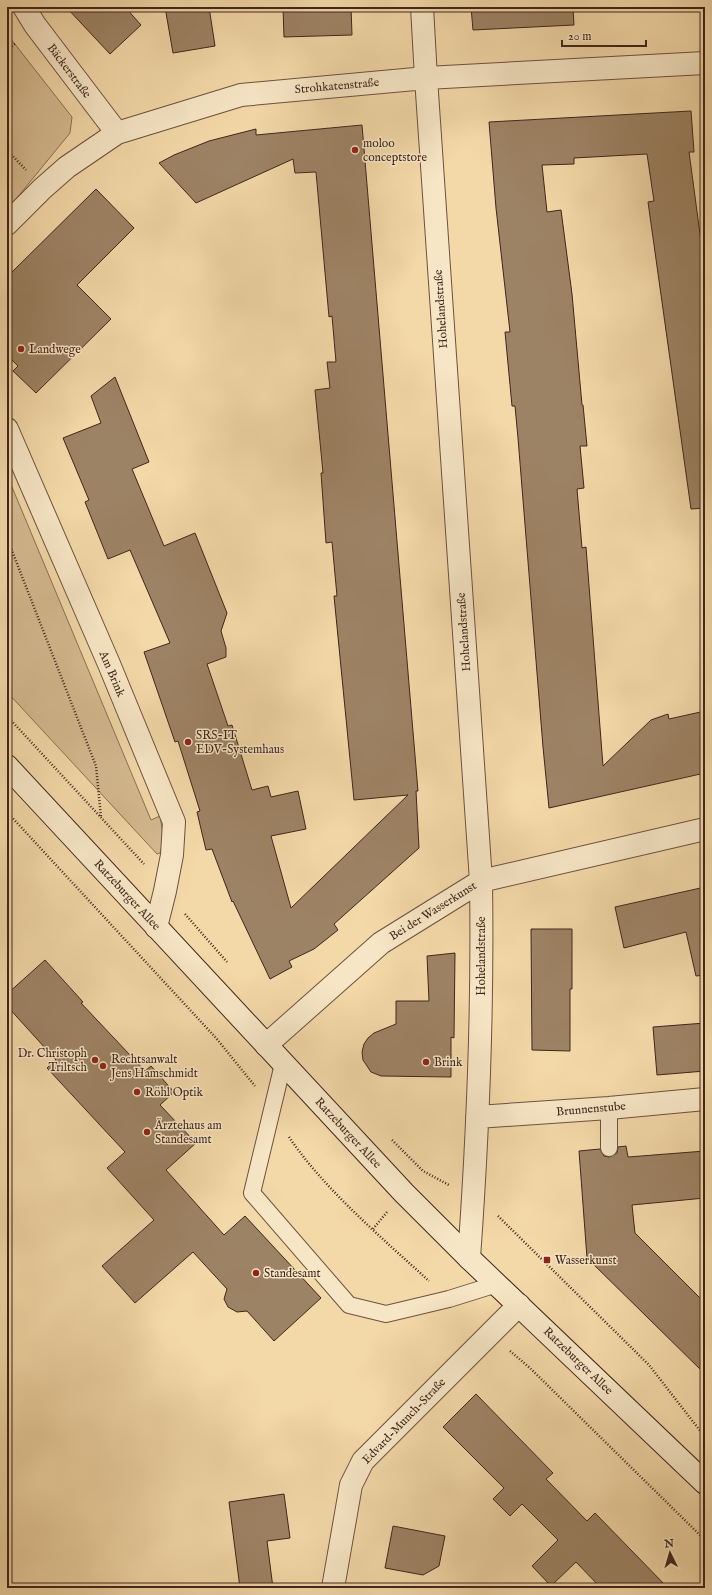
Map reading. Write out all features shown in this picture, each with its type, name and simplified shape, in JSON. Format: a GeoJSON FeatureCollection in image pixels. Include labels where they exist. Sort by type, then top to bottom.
{"type":"FeatureCollection","features":[{"type":"Feature","properties":{"kind":"street","name":"Bäckerstraße"},"geometry":{"type":"LineString","coordinates":[[24,7],[35,26],[116,133]]}},
{"type":"Feature","properties":{"kind":"street","name":"Hohelandstraße"},"geometry":{"type":"LineString","coordinates":[[422,7],[481,881],[482,955],[477,1117],[469,1258]]}},
{"type":"Feature","properties":{"kind":"street","name":"Strohkatenstraße"},"geometry":{"type":"LineString","coordinates":[[7,224],[42,189],[67,167],[116,133],[241,95],[426,78],[705,63]]}},
{"type":"Feature","properties":{"kind":"street","name":"Am Brink"},"geometry":{"type":"LineString","coordinates":[[7,429],[109,664],[174,822],[172,855],[156,927]]}},
{"type":"Feature","properties":{"kind":"street","name":"Ratzeburger Allee"},"geometry":{"type":"LineString","coordinates":[[7,766],[404,1193],[469,1258],[705,1483]]}},
{"type":"Feature","properties":{"kind":"street","name":"Bei der Wasserkunst"},"geometry":{"type":"LineString","coordinates":[[266,1045],[381,943],[481,881],[705,829]]}},
{"type":"Feature","properties":{"kind":"street","name":"Brunnenstube"},"geometry":{"type":"LineString","coordinates":[[477,1117],[609,1108],[705,1098]]}},
{"type":"Feature","properties":{"kind":"street","name":"Edvard-Munch-Straße"},"geometry":{"type":"LineString","coordinates":[[333,1588],[351,1485],[363,1461],[519,1305]]}},
{"type":"Feature","properties":{"kind":"lane"},"geometry":{"type":"LineString","coordinates":[[283,1064],[252,1193],[349,1304],[386,1314],[449,1299],[497,1284]]}},
{"type":"Feature","properties":{"kind":"lane"},"geometry":{"type":"LineString","coordinates":[[609,1108],[609,1148]]}},
{"type":"Feature","properties":{"kind":"path"},"geometry":{"type":"LineString","coordinates":[[7,538],[96,766],[101,818]]}},
{"type":"Feature","properties":{"kind":"path"},"geometry":{"type":"LineString","coordinates":[[7,716],[146,866],[165,891],[229,964]]}},
{"type":"Feature","properties":{"kind":"path"},"geometry":{"type":"LineString","coordinates":[[7,812],[216,1038],[253,1084],[300,1154],[373,1229],[449,1299]]}},
{"type":"Feature","properties":{"kind":"path"},"geometry":{"type":"LineString","coordinates":[[389,1136],[423,1171],[473,1197],[492,1209],[650,1365],[705,1437]]}},
{"type":"Feature","properties":{"kind":"path"},"geometry":{"type":"LineString","coordinates":[[490,1334],[530,1368],[705,1540]]}},
{"type":"Feature","properties":{"kind":"shaded area"},"geometry":{"type":"Polygon","coordinates":[[[7,34],[72,117],[70,133],[7,210],[7,34]]]}},
{"type":"Feature","properties":{"kind":"shaded area"},"geometry":{"type":"Polygon","coordinates":[[[7,475],[151,820],[160,816],[164,840],[160,853],[157,854],[7,692],[7,475]]]}},
{"type":"Feature","properties":{"kind":"building"},"geometry":{"type":"Polygon","coordinates":[[[66,7],[125,7],[141,25],[110,54],[66,7]]]}},
{"type":"Feature","properties":{"kind":"building"},"geometry":{"type":"Polygon","coordinates":[[[165,7],[209,7],[215,46],[173,53],[165,7]]]}},
{"type":"Feature","properties":{"kind":"building"},"geometry":{"type":"Polygon","coordinates":[[[283,7],[351,7],[352,35],[284,37],[283,7]]]}},
{"type":"Feature","properties":{"kind":"building"},"geometry":{"type":"Polygon","coordinates":[[[471,7],[573,7],[574,25],[473,30],[471,7]]]}},
{"type":"Feature","properties":{"kind":"building"},"geometry":{"type":"Polygon","coordinates":[[[691,111],[694,152],[689,152],[705,271],[705,508],[691,509],[648,202],[654,201],[647,154],[574,158],[574,164],[542,165],[547,212],[561,210],[572,294],[587,446],[580,446],[584,488],[577,489],[582,548],[586,547],[603,766],[651,720],[668,714],[669,719],[705,711],[705,773],[549,808],[518,438],[515,406],[512,406],[505,332],[510,332],[496,208],[489,122],[691,111]]]}},
{"type":"Feature","properties":{"kind":"building"},"geometry":{"type":"Polygon","coordinates":[[[362,125],[418,791],[416,791],[419,848],[334,924],[338,930],[314,949],[289,961],[292,967],[270,979],[233,901],[232,902],[212,849],[206,850],[197,812],[200,811],[178,741],[175,742],[144,652],[170,643],[130,550],[108,559],[85,502],[89,500],[63,438],[101,423],[91,396],[115,377],[149,462],[132,469],[164,546],[195,533],[227,613],[221,631],[226,648],[226,657],[207,664],[228,726],[232,725],[252,790],[268,786],[271,797],[298,791],[306,829],[271,836],[291,908],[408,795],[354,800],[334,596],[337,596],[332,542],[326,543],[321,473],[323,473],[315,390],[330,388],[327,362],[336,362],[332,316],[329,317],[316,172],[295,173],[293,159],[196,203],[159,163],[174,155],[209,141],[256,129],[256,135],[362,125]]]}},
{"type":"Feature","properties":{"kind":"building"},"geometry":{"type":"Polygon","coordinates":[[[96,189],[134,228],[77,285],[111,319],[36,393],[13,371],[18,366],[7,355],[7,277],[96,189]]]}},
{"type":"Feature","properties":{"kind":"building"},"geometry":{"type":"Polygon","coordinates":[[[705,887],[705,975],[696,976],[686,932],[624,948],[615,907],[705,887]]]}},
{"type":"Feature","properties":{"kind":"building"},"geometry":{"type":"Polygon","coordinates":[[[531,929],[572,929],[570,1051],[532,1050],[531,929]]]}},
{"type":"Feature","properties":{"kind":"building"},"geometry":{"type":"Polygon","coordinates":[[[455,953],[454,1038],[451,1037],[451,1077],[381,1076],[371,1072],[363,1060],[362,1052],[364,1044],[368,1038],[374,1033],[396,1024],[396,1001],[429,1001],[427,956],[455,953]]]}},
{"type":"Feature","properties":{"kind":"building"},"geometry":{"type":"Polygon","coordinates":[[[45,960],[83,1002],[81,1003],[145,1071],[151,1066],[174,1092],[160,1105],[196,1143],[166,1170],[224,1235],[245,1216],[321,1298],[274,1341],[247,1311],[237,1312],[228,1307],[224,1299],[227,1289],[193,1252],[135,1303],[102,1266],[154,1220],[107,1168],[125,1152],[47,1068],[56,1060],[7,1006],[7,994],[45,960]]]}},
{"type":"Feature","properties":{"kind":"building"},"geometry":{"type":"Polygon","coordinates":[[[705,1023],[705,1071],[657,1075],[653,1027],[705,1023]]]}},
{"type":"Feature","properties":{"kind":"building"},"geometry":{"type":"Polygon","coordinates":[[[626,1146],[628,1157],[705,1151],[705,1198],[632,1205],[635,1233],[705,1303],[705,1374],[587,1258],[579,1151],[600,1149],[604,1156],[609,1157],[617,1153],[618,1147],[626,1146]]]}},
{"type":"Feature","properties":{"kind":"building"},"geometry":{"type":"Polygon","coordinates":[[[476,1394],[553,1473],[546,1479],[587,1521],[595,1513],[668,1588],[601,1588],[576,1562],[551,1586],[532,1566],[558,1540],[522,1504],[510,1516],[493,1499],[504,1488],[443,1427],[476,1394]]]}},
{"type":"Feature","properties":{"kind":"building"},"geometry":{"type":"Polygon","coordinates":[[[284,1494],[290,1538],[267,1541],[273,1588],[240,1588],[229,1502],[284,1494]]]}},
{"type":"Feature","properties":{"kind":"building"},"geometry":{"type":"Polygon","coordinates":[[[393,1526],[445,1536],[439,1566],[423,1575],[385,1568],[393,1526]]]}},
{"type":"Feature","properties":{"kind":"place","name":"moloo conceptstore"},"geometry":{"type":"Point","coordinates":[355,150]}},
{"type":"Feature","properties":{"kind":"place","name":"Landwege"},"geometry":{"type":"Point","coordinates":[21,349]}},
{"type":"Feature","properties":{"kind":"place","name":"SRS-IT EDV-Systemhaus"},"geometry":{"type":"Point","coordinates":[188,742]}},
{"type":"Feature","properties":{"kind":"place","name":"Dr. Christoph Triltsch"},"geometry":{"type":"Point","coordinates":[95,1060]}},
{"type":"Feature","properties":{"kind":"place","name":"Brink"},"geometry":{"type":"Point","coordinates":[426,1062]}},
{"type":"Feature","properties":{"kind":"place","name":"Rechtsanwalt Jens Hamschmidt"},"geometry":{"type":"Point","coordinates":[103,1066]}},
{"type":"Feature","properties":{"kind":"place","name":"Röhl Optik"},"geometry":{"type":"Point","coordinates":[137,1092]}},
{"type":"Feature","properties":{"kind":"place","name":"Ärztehaus am Standesamt"},"geometry":{"type":"Point","coordinates":[147,1132]}},
{"type":"Feature","properties":{"kind":"place","name":"Wasserkunst"},"geometry":{"type":"Point","coordinates":[547,1260]}},
{"type":"Feature","properties":{"kind":"place","name":"Standesamt"},"geometry":{"type":"Point","coordinates":[256,1273]}}]}
